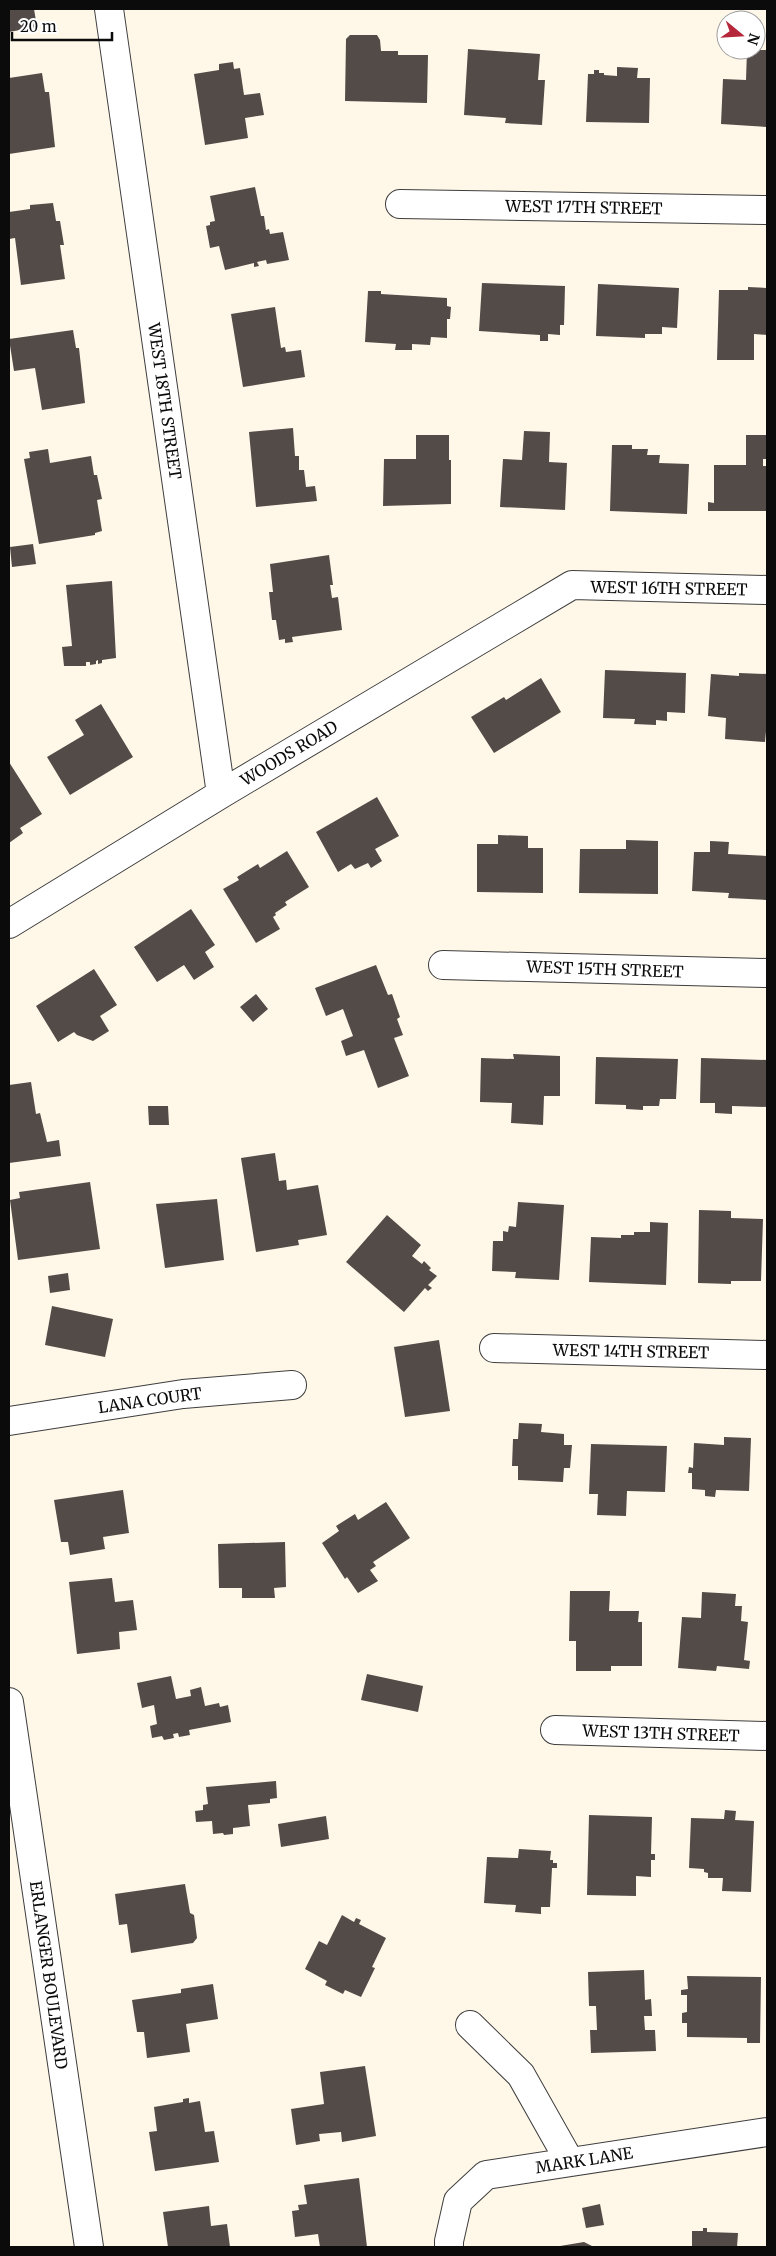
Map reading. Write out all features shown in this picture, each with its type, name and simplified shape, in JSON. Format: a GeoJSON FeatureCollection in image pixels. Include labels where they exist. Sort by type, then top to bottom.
{"type":"FeatureCollection","features":[{"type":"Feature","properties":{"kind":"street","name":"WEST 18TH STREET"},"geometry":{"type":"LineString","coordinates":[[109,9],[221,794]]}},
{"type":"Feature","properties":{"kind":"street","name":"WEST 17TH STREET"},"geometry":{"type":"LineString","coordinates":[[400,204],[767,210]]}},
{"type":"Feature","properties":{"kind":"street","name":"WOODS ROAD"},"geometry":{"type":"LineString","coordinates":[[9,924],[221,794],[572,585]]}},
{"type":"Feature","properties":{"kind":"street","name":"WEST 16TH STREET"},"geometry":{"type":"LineString","coordinates":[[572,585],[767,590]]}},
{"type":"Feature","properties":{"kind":"street","name":"WEST 15TH STREET"},"geometry":{"type":"LineString","coordinates":[[444,965],[767,973]]}},
{"type":"Feature","properties":{"kind":"street","name":"WEST 14TH STREET"},"geometry":{"type":"LineString","coordinates":[[494,1348],[767,1355]]}},
{"type":"Feature","properties":{"kind":"street","name":"LANA COURT"},"geometry":{"type":"LineString","coordinates":[[9,1421],[183,1394],[292,1385]]}},
{"type":"Feature","properties":{"kind":"street","name":"ERLANGER BOULEVARD"},"geometry":{"type":"LineString","coordinates":[[9,1702],[89,2247]]}},
{"type":"Feature","properties":{"kind":"street","name":"WEST 13TH STREET"},"geometry":{"type":"LineString","coordinates":[[555,1730],[767,1736]]}},
{"type":"Feature","properties":{"kind":"street"},"geometry":{"type":"LineString","coordinates":[[470,2025],[521,2075],[570,2162]]}},
{"type":"Feature","properties":{"kind":"street","name":"MARK LANE"},"geometry":{"type":"LineString","coordinates":[[449,2247],[448,2241],[458,2201],[486,2175],[767,2132]]}},
{"type":"Feature","properties":{"kind":"building"},"geometry":{"type":"Polygon","coordinates":[[[9,9],[34,9],[37,27],[9,32],[9,9]]]}},
{"type":"Feature","properties":{"kind":"building"},"geometry":{"type":"Polygon","coordinates":[[[350,35],[377,35],[380,40],[381,51],[398,51],[398,55],[428,55],[427,103],[345,101],[346,39],[350,35]]]}},
{"type":"Feature","properties":{"kind":"building"},"geometry":{"type":"Polygon","coordinates":[[[468,49],[540,54],[538,80],[545,80],[542,125],[505,123],[506,118],[464,115],[468,49]]]}},
{"type":"Feature","properties":{"kind":"building"},"geometry":{"type":"Polygon","coordinates":[[[767,50],[767,127],[721,124],[723,79],[746,80],[747,60],[766,60],[767,50]]]}},
{"type":"Feature","properties":{"kind":"building"},"geometry":{"type":"Polygon","coordinates":[[[233,62],[234,69],[240,68],[244,95],[260,93],[264,115],[245,118],[248,138],[205,145],[194,74],[219,70],[219,64],[233,62]]]}},
{"type":"Feature","properties":{"kind":"building"},"geometry":{"type":"Polygon","coordinates":[[[617,67],[638,68],[637,78],[650,78],[649,123],[586,122],[588,74],[594,74],[594,70],[599,70],[599,73],[604,73],[604,75],[617,76],[617,67]]]}},
{"type":"Feature","properties":{"kind":"building"},"geometry":{"type":"Polygon","coordinates":[[[42,73],[45,92],[49,92],[55,147],[9,154],[9,78],[42,73]]]}},
{"type":"Feature","properties":{"kind":"building"},"geometry":{"type":"Polygon","coordinates":[[[255,187],[261,216],[264,216],[266,230],[269,229],[270,234],[283,232],[289,260],[267,264],[266,260],[257,262],[259,266],[254,267],[254,263],[225,270],[219,246],[210,248],[206,226],[210,225],[210,222],[215,221],[210,196],[255,187]]]}},
{"type":"Feature","properties":{"kind":"building"},"geometry":{"type":"Polygon","coordinates":[[[53,203],[56,221],[60,221],[64,245],[60,245],[65,279],[21,285],[15,238],[9,239],[9,212],[30,209],[30,205],[53,203]]]}},
{"type":"Feature","properties":{"kind":"building"},"geometry":{"type":"Polygon","coordinates":[[[482,283],[565,286],[564,325],[560,325],[560,335],[548,334],[548,341],[540,341],[540,335],[479,331],[482,283]]]}},
{"type":"Feature","properties":{"kind":"building"},"geometry":{"type":"Polygon","coordinates":[[[598,284],[679,288],[677,328],[662,327],[662,334],[645,334],[645,338],[596,336],[598,284]]]}},
{"type":"Feature","properties":{"kind":"building"},"geometry":{"type":"Polygon","coordinates":[[[748,287],[767,288],[767,335],[754,334],[754,360],[717,360],[719,290],[748,290],[748,287]]]}},
{"type":"Feature","properties":{"kind":"building"},"geometry":{"type":"Polygon","coordinates":[[[368,291],[381,291],[381,294],[447,298],[447,306],[451,307],[450,319],[447,319],[447,338],[431,337],[430,345],[412,344],[412,350],[395,350],[396,344],[365,342],[368,291]]]}},
{"type":"Feature","properties":{"kind":"building"},"geometry":{"type":"Polygon","coordinates":[[[275,307],[281,348],[285,347],[286,352],[301,350],[305,377],[243,387],[231,314],[275,307]]]}},
{"type":"Feature","properties":{"kind":"building"},"geometry":{"type":"Polygon","coordinates":[[[73,330],[76,348],[79,348],[85,403],[42,410],[35,368],[14,371],[9,339],[73,330]]]}},
{"type":"Feature","properties":{"kind":"building"},"geometry":{"type":"Polygon","coordinates":[[[293,428],[295,456],[299,456],[299,470],[304,470],[306,487],[315,486],[317,501],[256,507],[249,432],[293,428]]]}},
{"type":"Feature","properties":{"kind":"building"},"geometry":{"type":"Polygon","coordinates":[[[524,431],[550,432],[549,462],[567,463],[565,510],[500,507],[503,459],[522,460],[524,431]]]}},
{"type":"Feature","properties":{"kind":"building"},"geometry":{"type":"Polygon","coordinates":[[[416,435],[449,435],[451,504],[383,506],[384,459],[416,459],[416,435]]]}},
{"type":"Feature","properties":{"kind":"building"},"geometry":{"type":"Polygon","coordinates":[[[746,435],[767,435],[767,459],[763,459],[763,466],[767,466],[767,511],[708,511],[708,502],[714,503],[714,465],[746,465],[746,435]]]}},
{"type":"Feature","properties":{"kind":"building"},"geometry":{"type":"Polygon","coordinates":[[[612,445],[632,445],[632,449],[648,449],[647,455],[660,455],[659,463],[689,464],[687,514],[610,511],[612,445]]]}},
{"type":"Feature","properties":{"kind":"building"},"geometry":{"type":"Polygon","coordinates":[[[48,449],[50,463],[91,456],[94,475],[97,475],[102,499],[97,500],[102,531],[95,533],[95,535],[39,544],[24,459],[30,458],[29,452],[48,449]]]}},
{"type":"Feature","properties":{"kind":"building"},"geometry":{"type":"Polygon","coordinates":[[[33,544],[36,564],[12,567],[10,547],[33,544]]]}},
{"type":"Feature","properties":{"kind":"building"},"geometry":{"type":"Polygon","coordinates":[[[329,555],[333,585],[330,585],[332,598],[338,597],[342,630],[292,637],[293,642],[285,643],[285,639],[279,640],[276,620],[272,620],[269,592],[273,592],[270,564],[329,555]]]}},
{"type":"Feature","properties":{"kind":"building"},"geometry":{"type":"Polygon","coordinates":[[[112,581],[116,658],[102,660],[102,663],[98,664],[98,660],[96,664],[90,665],[90,662],[86,662],[86,666],[64,666],[62,647],[72,646],[66,585],[112,581]]]}},
{"type":"Feature","properties":{"kind":"building"},"geometry":{"type":"Polygon","coordinates":[[[605,670],[686,673],[685,713],[667,712],[667,721],[656,720],[656,725],[634,724],[635,719],[603,718],[605,670]]]}},
{"type":"Feature","properties":{"kind":"building"},"geometry":{"type":"Polygon","coordinates":[[[739,673],[767,674],[765,742],[725,739],[726,718],[708,716],[711,674],[739,676],[739,673]]]}},
{"type":"Feature","properties":{"kind":"building"},"geometry":{"type":"Polygon","coordinates":[[[541,678],[561,712],[494,753],[471,717],[504,697],[506,700],[541,678]]]}},
{"type":"Feature","properties":{"kind":"building"},"geometry":{"type":"Polygon","coordinates":[[[101,704],[133,757],[70,795],[47,757],[84,735],[75,720],[101,704]]]}},
{"type":"Feature","properties":{"kind":"building"},"geometry":{"type":"Polygon","coordinates":[[[9,762],[42,814],[20,828],[23,833],[9,843],[9,762]]]}},
{"type":"Feature","properties":{"kind":"building"},"geometry":{"type":"Polygon","coordinates":[[[377,797],[399,836],[375,849],[382,861],[371,868],[368,863],[355,869],[351,864],[338,872],[316,832],[377,797]]]}},
{"type":"Feature","properties":{"kind":"building"},"geometry":{"type":"Polygon","coordinates":[[[498,835],[528,836],[528,848],[543,848],[543,893],[477,892],[477,844],[498,844],[498,835]]]}},
{"type":"Feature","properties":{"kind":"building"},"geometry":{"type":"Polygon","coordinates":[[[626,840],[658,841],[658,894],[579,893],[580,849],[626,849],[626,840]]]}},
{"type":"Feature","properties":{"kind":"building"},"geometry":{"type":"Polygon","coordinates":[[[710,841],[729,842],[728,854],[767,856],[767,900],[728,898],[729,893],[692,891],[694,852],[710,852],[710,841]]]}},
{"type":"Feature","properties":{"kind":"building"},"geometry":{"type":"Polygon","coordinates":[[[287,851],[309,887],[285,902],[287,905],[275,913],[276,915],[273,917],[280,929],[256,943],[223,889],[239,880],[237,877],[258,864],[260,868],[287,851]]]}},
{"type":"Feature","properties":{"kind":"building"},"geometry":{"type":"Polygon","coordinates":[[[191,909],[215,945],[205,952],[214,967],[194,980],[184,965],[157,982],[134,947],[191,909]]]}},
{"type":"Feature","properties":{"kind":"building"},"geometry":{"type":"Polygon","coordinates":[[[376,965],[388,995],[392,994],[400,1017],[397,1019],[403,1035],[394,1038],[409,1076],[378,1088],[364,1050],[346,1056],[341,1041],[353,1036],[343,1009],[326,1016],[315,988],[376,965]]]}},
{"type":"Feature","properties":{"kind":"building"},"geometry":{"type":"Polygon","coordinates":[[[94,969],[117,1005],[100,1016],[109,1031],[93,1041],[74,1032],[58,1042],[36,1006],[94,969]]]}},
{"type":"Feature","properties":{"kind":"building"},"geometry":{"type":"Polygon","coordinates":[[[256,994],[268,1009],[253,1022],[240,1007],[256,994]]]}},
{"type":"Feature","properties":{"kind":"building"},"geometry":{"type":"Polygon","coordinates":[[[513,1054],[560,1056],[560,1096],[544,1096],[543,1125],[511,1123],[512,1103],[480,1102],[481,1058],[514,1059],[513,1054]]]}},
{"type":"Feature","properties":{"kind":"building"},"geometry":{"type":"Polygon","coordinates":[[[596,1057],[678,1059],[676,1099],[660,1099],[659,1106],[643,1106],[643,1110],[626,1109],[626,1105],[595,1104],[596,1057]]]}},
{"type":"Feature","properties":{"kind":"building"},"geometry":{"type":"Polygon","coordinates":[[[701,1058],[767,1060],[767,1107],[732,1106],[732,1114],[715,1113],[715,1103],[700,1103],[701,1058]]]}},
{"type":"Feature","properties":{"kind":"building"},"geometry":{"type":"Polygon","coordinates":[[[31,1082],[36,1114],[40,1113],[47,1142],[59,1140],[61,1156],[9,1163],[9,1085],[31,1082]]]}},
{"type":"Feature","properties":{"kind":"building"},"geometry":{"type":"Polygon","coordinates":[[[148,1106],[168,1106],[169,1125],[149,1125],[148,1106]]]}},
{"type":"Feature","properties":{"kind":"building"},"geometry":{"type":"Polygon","coordinates":[[[275,1153],[279,1181],[286,1180],[287,1190],[318,1185],[327,1235],[298,1240],[299,1245],[256,1252],[241,1158],[275,1153]]]}},
{"type":"Feature","properties":{"kind":"building"},"geometry":{"type":"Polygon","coordinates":[[[90,1182],[100,1249],[18,1260],[10,1200],[20,1198],[19,1192],[90,1182]]]}},
{"type":"Feature","properties":{"kind":"building"},"geometry":{"type":"Polygon","coordinates":[[[217,1199],[224,1260],[165,1268],[156,1204],[217,1199]]]}},
{"type":"Feature","properties":{"kind":"building"},"geometry":{"type":"Polygon","coordinates":[[[518,1202],[564,1205],[559,1280],[515,1278],[516,1272],[492,1271],[493,1241],[503,1241],[503,1231],[508,1232],[509,1226],[516,1227],[518,1202]]]}},
{"type":"Feature","properties":{"kind":"building"},"geometry":{"type":"Polygon","coordinates":[[[699,1210],[731,1211],[731,1218],[763,1219],[761,1281],[731,1281],[731,1284],[698,1283],[699,1210]]]}},
{"type":"Feature","properties":{"kind":"building"},"geometry":{"type":"Polygon","coordinates":[[[387,1215],[421,1245],[412,1256],[422,1264],[424,1261],[431,1268],[429,1270],[437,1276],[428,1285],[432,1288],[428,1291],[425,1288],[404,1312],[346,1262],[387,1215]]]}},
{"type":"Feature","properties":{"kind":"building"},"geometry":{"type":"Polygon","coordinates":[[[650,1222],[668,1223],[666,1285],[589,1282],[591,1237],[621,1238],[621,1235],[634,1235],[634,1232],[650,1232],[650,1222]]]}},
{"type":"Feature","properties":{"kind":"building"},"geometry":{"type":"Polygon","coordinates":[[[68,1273],[70,1290],[50,1293],[48,1276],[68,1273]]]}},
{"type":"Feature","properties":{"kind":"building"},"geometry":{"type":"Polygon","coordinates":[[[52,1306],[113,1319],[105,1357],[45,1345],[52,1306]]]}},
{"type":"Feature","properties":{"kind":"building"},"geometry":{"type":"Polygon","coordinates":[[[439,1340],[450,1411],[405,1417],[394,1347],[439,1340]]]}},
{"type":"Feature","properties":{"kind":"building"},"geometry":{"type":"Polygon","coordinates":[[[519,1423],[542,1424],[541,1432],[564,1434],[564,1445],[572,1445],[570,1468],[564,1468],[563,1482],[518,1480],[518,1466],[512,1466],[513,1439],[518,1439],[519,1423]]]}},
{"type":"Feature","properties":{"kind":"building"},"geometry":{"type":"Polygon","coordinates":[[[724,1437],[751,1438],[749,1491],[716,1490],[715,1497],[705,1496],[705,1490],[692,1489],[692,1473],[688,1473],[689,1467],[693,1468],[694,1443],[724,1445],[724,1437]]]}},
{"type":"Feature","properties":{"kind":"building"},"geometry":{"type":"Polygon","coordinates":[[[591,1444],[667,1446],[665,1492],[627,1491],[626,1516],[597,1515],[598,1494],[589,1494],[591,1444]]]}},
{"type":"Feature","properties":{"kind":"building"},"geometry":{"type":"Polygon","coordinates":[[[123,1490],[129,1533],[103,1537],[105,1549],[70,1555],[68,1542],[61,1542],[54,1500],[123,1490]]]}},
{"type":"Feature","properties":{"kind":"building"},"geometry":{"type":"Polygon","coordinates":[[[386,1502],[410,1538],[373,1562],[376,1566],[370,1570],[378,1581],[358,1593],[347,1577],[345,1579],[322,1543],[339,1531],[336,1526],[355,1514],[358,1520],[386,1502]]]}},
{"type":"Feature","properties":{"kind":"building"},"geometry":{"type":"Polygon","coordinates":[[[285,1542],[286,1587],[274,1588],[275,1598],[242,1598],[242,1588],[219,1588],[218,1544],[285,1542]]]}},
{"type":"Feature","properties":{"kind":"building"},"geometry":{"type":"Polygon","coordinates":[[[112,1578],[115,1602],[133,1600],[137,1630],[119,1632],[120,1649],[77,1654],[69,1582],[112,1578]]]}},
{"type":"Feature","properties":{"kind":"building"},"geometry":{"type":"Polygon","coordinates":[[[570,1591],[610,1591],[609,1611],[639,1611],[638,1622],[642,1622],[642,1666],[611,1666],[611,1671],[576,1671],[576,1641],[569,1641],[570,1591]]]}},
{"type":"Feature","properties":{"kind":"building"},"geometry":{"type":"Polygon","coordinates":[[[702,1592],[736,1594],[735,1606],[742,1606],[741,1621],[748,1622],[744,1660],[750,1661],[749,1669],[717,1666],[716,1671],[678,1668],[682,1617],[701,1618],[702,1592]]]}},
{"type":"Feature","properties":{"kind":"building"},"geometry":{"type":"Polygon","coordinates":[[[367,1674],[423,1686],[418,1712],[361,1700],[367,1674]]]}},
{"type":"Feature","properties":{"kind":"building"},"geometry":{"type":"Polygon","coordinates":[[[171,1676],[176,1699],[191,1696],[190,1690],[201,1687],[205,1706],[219,1703],[220,1707],[228,1705],[231,1722],[189,1730],[190,1735],[179,1737],[178,1733],[173,1734],[174,1738],[164,1740],[162,1736],[152,1738],[150,1726],[157,1724],[154,1705],[142,1708],[137,1683],[171,1676]]]}},
{"type":"Feature","properties":{"kind":"building"},"geometry":{"type":"Polygon","coordinates":[[[276,1781],[277,1798],[270,1799],[270,1803],[248,1805],[250,1826],[233,1828],[233,1834],[224,1835],[223,1833],[213,1834],[212,1821],[196,1822],[195,1811],[203,1810],[203,1805],[208,1804],[206,1787],[276,1781]]]}},
{"type":"Feature","properties":{"kind":"building"},"geometry":{"type":"Polygon","coordinates":[[[725,1810],[736,1811],[735,1820],[754,1821],[751,1892],[722,1891],[723,1878],[708,1878],[708,1873],[704,1872],[704,1869],[689,1868],[691,1818],[724,1819],[725,1810]]]}},
{"type":"Feature","properties":{"kind":"building"},"geometry":{"type":"Polygon","coordinates":[[[589,1815],[652,1817],[651,1854],[655,1854],[655,1860],[651,1860],[651,1877],[636,1876],[636,1896],[587,1895],[589,1815]]]}},
{"type":"Feature","properties":{"kind":"building"},"geometry":{"type":"Polygon","coordinates":[[[326,1816],[329,1839],[281,1847],[278,1824],[326,1816]]]}},
{"type":"Feature","properties":{"kind":"building"},"geometry":{"type":"Polygon","coordinates":[[[519,1849],[551,1851],[550,1860],[553,1860],[553,1863],[557,1863],[557,1868],[552,1868],[550,1907],[541,1907],[541,1914],[515,1912],[516,1905],[484,1903],[487,1857],[518,1858],[519,1849]]]}},
{"type":"Feature","properties":{"kind":"building"},"geometry":{"type":"Polygon","coordinates":[[[185,1884],[190,1913],[194,1915],[197,1938],[193,1943],[131,1953],[127,1924],[119,1925],[115,1894],[185,1884]]]}},
{"type":"Feature","properties":{"kind":"building"},"geometry":{"type":"Polygon","coordinates":[[[342,1915],[354,1922],[356,1918],[361,1920],[359,1924],[386,1938],[372,1967],[375,1968],[361,1997],[345,1990],[343,1994],[325,1985],[327,1981],[305,1969],[319,1941],[327,1945],[342,1915]]]}},
{"type":"Feature","properties":{"kind":"building"},"geometry":{"type":"Polygon","coordinates":[[[644,1970],[645,2000],[651,1999],[652,2016],[644,2016],[645,2030],[655,2030],[656,2051],[591,2053],[590,2030],[597,2030],[596,2006],[589,2006],[588,1972],[644,1970]]]}},
{"type":"Feature","properties":{"kind":"building"},"geometry":{"type":"Polygon","coordinates":[[[687,1976],[761,1977],[760,2043],[747,2043],[747,2038],[687,2037],[687,2023],[682,2023],[682,2013],[687,2012],[687,1995],[681,1995],[681,1990],[688,1989],[687,1976]]]}},
{"type":"Feature","properties":{"kind":"building"},"geometry":{"type":"Polygon","coordinates":[[[213,1984],[218,2019],[186,2024],[190,2052],[147,2058],[144,2032],[137,2032],[132,2000],[181,1993],[181,1989],[213,1984]]]}},
{"type":"Feature","properties":{"kind":"building"},"geometry":{"type":"Polygon","coordinates":[[[365,2066],[376,2136],[342,2142],[341,2132],[319,2134],[320,2141],[296,2145],[291,2109],[324,2104],[320,2072],[365,2066]]]}},
{"type":"Feature","properties":{"kind":"building"},"geometry":{"type":"Polygon","coordinates":[[[189,2098],[189,2103],[200,2101],[205,2132],[214,2131],[219,2162],[155,2171],[149,2132],[157,2131],[154,2107],[183,2102],[183,2099],[189,2098]]]}},
{"type":"Feature","properties":{"kind":"building"},"geometry":{"type":"Polygon","coordinates":[[[359,2178],[367,2247],[320,2247],[318,2234],[295,2237],[292,2211],[299,2210],[298,2205],[307,2204],[304,2185],[359,2178]]]}},
{"type":"Feature","properties":{"kind":"building"},"geometry":{"type":"Polygon","coordinates":[[[600,2204],[604,2225],[586,2228],[582,2208],[600,2204]]]}},
{"type":"Feature","properties":{"kind":"building"},"geometry":{"type":"Polygon","coordinates":[[[209,2206],[211,2226],[227,2224],[230,2247],[168,2247],[163,2212],[209,2206]]]}},
{"type":"Feature","properties":{"kind":"building"},"geometry":{"type":"Polygon","coordinates":[[[703,2228],[707,2228],[707,2232],[738,2233],[737,2247],[692,2247],[692,2231],[703,2231],[703,2228]]]}},
{"type":"Feature","properties":{"kind":"building"},"geometry":{"type":"Polygon","coordinates":[[[584,2242],[594,2247],[560,2247],[560,2246],[584,2242]]]}}]}
